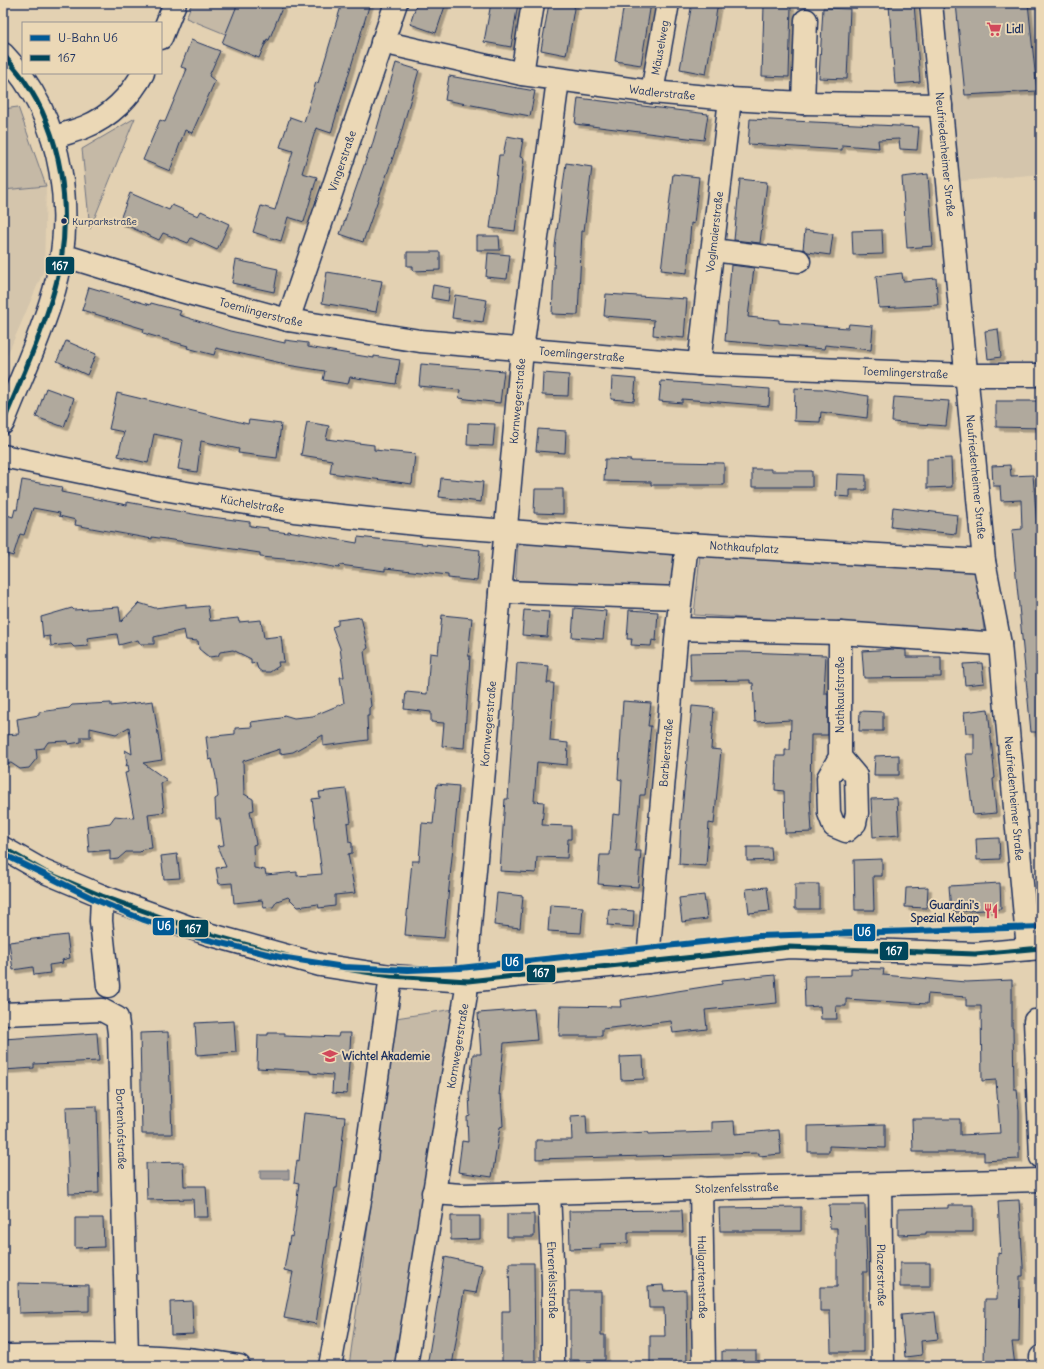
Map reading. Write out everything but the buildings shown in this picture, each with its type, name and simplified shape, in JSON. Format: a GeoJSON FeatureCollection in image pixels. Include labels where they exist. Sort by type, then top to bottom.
{"type":"FeatureCollection","features":[{"type":"Feature","properties":{"kind":"street"},"geometry":{"type":"LineString","coordinates":[[162,36],[175,3]]}},
{"type":"Feature","properties":{"kind":"street","name":"Vingerstraße"},"geometry":{"type":"LineString","coordinates":[[288,320],[396,3]]}},
{"type":"Feature","properties":{"kind":"street"},"geometry":{"type":"LineString","coordinates":[[522,74],[533,3]]}},
{"type":"Feature","properties":{"kind":"street","name":"Mäuselweg"},"geometry":{"type":"LineString","coordinates":[[652,92],[668,3]]}},
{"type":"Feature","properties":{"kind":"street","name":"Neufriedenheimer Straße"},"geometry":{"type":"LineString","coordinates":[[931,3],[965,375],[984,561],[1000,644],[1034,949]]}},
{"type":"Feature","properties":{"kind":"street"},"geometry":{"type":"LineString","coordinates":[[804,103],[806,20]]}},
{"type":"Feature","properties":{"kind":"street","name":"Wadlerstraße"},"geometry":{"type":"LineString","coordinates":[[382,42],[522,74],[652,92],[730,99],[804,103],[941,105]]}},
{"type":"Feature","properties":{"kind":"street"},"geometry":{"type":"LineString","coordinates":[[3,54],[34,94],[53,138],[63,183],[64,214],[62,255],[51,304],[3,423]]}},
{"type":"Feature","properties":{"kind":"street"},"geometry":{"type":"LineString","coordinates":[[53,138],[86,127],[114,110],[138,83],[142,74]]}},
{"type":"Feature","properties":{"kind":"street","name":"Kornwegerstraße"},"geometry":{"type":"LineString","coordinates":[[406,1366],[468,981],[469,936],[522,350],[558,80]]}},
{"type":"Feature","properties":{"kind":"street","name":"Voglmaierstraße"},"geometry":{"type":"LineString","coordinates":[[699,364],[730,99]]}},
{"type":"Feature","properties":{"kind":"street"},"geometry":{"type":"LineString","coordinates":[[712,250],[799,261]]}},
{"type":"Feature","properties":{"kind":"street","name":"Toemlingerstraße"},"geometry":{"type":"LineString","coordinates":[[62,255],[177,290],[288,320],[420,341],[699,364],[965,375],[1041,374]]}},
{"type":"Feature","properties":{"kind":"street","name":"Küchelstraße"},"geometry":{"type":"LineString","coordinates":[[3,456],[163,489],[294,511],[427,525],[506,530]]}},
{"type":"Feature","properties":{"kind":"street","name":"Nothkaufplatz"},"geometry":{"type":"LineString","coordinates":[[506,530],[687,544],[984,561]]}},
{"type":"Feature","properties":{"kind":"street","name":"Barbierstraße"},"geometry":{"type":"LineString","coordinates":[[649,962],[648,948],[677,629],[687,544]]}},
{"type":"Feature","properties":{"kind":"street"},"geometry":{"type":"LineString","coordinates":[[500,592],[680,598]]}},
{"type":"Feature","properties":{"kind":"street"},"geometry":{"type":"LineString","coordinates":[[677,629],[840,634],[1000,644]]}},
{"type":"Feature","properties":{"kind":"street","name":"Nothkaufstraße"},"geometry":{"type":"LineString","coordinates":[[840,634],[840,757]]}},
{"type":"Feature","properties":{"kind":"street"},"geometry":{"type":"LineString","coordinates":[[3,848],[45,872],[102,896],[208,934],[320,965],[391,976],[468,981],[789,947],[975,954],[1034,949]]}},
{"type":"Feature","properties":{"kind":"street"},"geometry":{"type":"LineString","coordinates":[[102,896],[101,921],[108,986]]}},
{"type":"Feature","properties":{"kind":"street"},"geometry":{"type":"LineString","coordinates":[[330,1366],[361,1195],[391,976]]}},
{"type":"Feature","properties":{"kind":"street","name":"Bortenhofstraße"},"geometry":{"type":"LineString","coordinates":[[3,1014],[102,1010],[117,1018],[119,1033],[127,1355]]}},
{"type":"Feature","properties":{"kind":"street"},"geometry":{"type":"LineString","coordinates":[[1035,1021],[1041,1157]]}},
{"type":"Feature","properties":{"kind":"street","name":"Stolzenfelsstraße"},"geometry":{"type":"LineString","coordinates":[[433,1193],[462,1195],[1041,1180]]}},
{"type":"Feature","properties":{"kind":"street","name":"Plazerstraße"},"geometry":{"type":"LineString","coordinates":[[880,1185],[883,1366]]}},
{"type":"Feature","properties":{"kind":"street","name":"Hallgartenstraße"},"geometry":{"type":"LineString","coordinates":[[701,1188],[704,1366]]}},
{"type":"Feature","properties":{"kind":"street","name":"Ehrenfelsstraße"},"geometry":{"type":"LineString","coordinates":[[549,1193],[554,1282],[553,1366]]}},
{"type":"Feature","properties":{"kind":"street"},"geometry":{"type":"LineString","coordinates":[[3,1356],[127,1355],[211,1361],[239,1366]]}},
{"type":"Feature","properties":{"kind":"street"},"geometry":{"type":"LineString","coordinates":[[1041,1357],[1041,1366]]}},
{"type":"Feature","properties":{"kind":"shaded area"},"geometry":{"type":"Polygon","coordinates":[[[192,3],[238,3],[258,36],[269,40],[262,49],[186,18],[192,3]]]}},
{"type":"Feature","properties":{"kind":"shaded area"},"geometry":{"type":"Polygon","coordinates":[[[934,3],[1041,3],[1041,174],[950,182],[934,3]]]}},
{"type":"Feature","properties":{"kind":"shaded area"},"geometry":{"type":"Polygon","coordinates":[[[18,107],[46,186],[3,190],[3,109],[18,107]]]}},
{"type":"Feature","properties":{"kind":"shaded area"},"geometry":{"type":"Polygon","coordinates":[[[135,118],[90,229],[82,149],[135,118]]]}},
{"type":"Feature","properties":{"kind":"shaded area"},"geometry":{"type":"Polygon","coordinates":[[[46,186],[44,270],[3,365],[3,190],[46,186]]]}},
{"type":"Feature","properties":{"kind":"shaded area"},"geometry":{"type":"Polygon","coordinates":[[[518,543],[676,554],[674,591],[515,587],[518,543]]]}},
{"type":"Feature","properties":{"kind":"shaded area"},"geometry":{"type":"Polygon","coordinates":[[[700,555],[978,572],[984,632],[694,615],[700,555]]]}},
{"type":"Feature","properties":{"kind":"shaded area"},"geometry":{"type":"Polygon","coordinates":[[[454,1009],[396,1366],[349,1366],[396,1018],[454,1009]]]}},
{"type":"Feature","properties":{"kind":"shaded area"},"geometry":{"type":"Polygon","coordinates":[[[260,1170],[289,1170],[289,1179],[260,1179],[260,1170]]]}},
{"type":"Feature","properties":{"kind":"metro line","name":"U6"},"geometry":{"type":"LineString","coordinates":[[3,854],[94,899],[144,920],[192,936],[280,957],[344,967],[408,970],[460,968],[759,936],[1041,927]]}},
{"type":"Feature","properties":{"kind":"transit line","name":"167"},"geometry":{"type":"LineString","coordinates":[[3,54],[24,80],[37,101],[47,124],[61,172],[64,197],[63,248],[54,291],[34,349],[3,423]]}},
{"type":"Feature","properties":{"kind":"transit line","name":"167"},"geometry":{"type":"LineString","coordinates":[[3,848],[45,872],[102,896],[208,934],[320,965],[391,976],[468,981],[789,947],[975,954],[1041,948]]}},
{"type":"Feature","properties":{"kind":"place","name":"Lidl"},"geometry":{"type":"Point","coordinates":[994,29]}},
{"type":"Feature","properties":{"kind":"place","name":"Kurparkstraße"},"geometry":{"type":"Point","coordinates":[64,221]}},
{"type":"Feature","properties":{"kind":"place","name":"Guardini's Spezial Kebap"},"geometry":{"type":"Point","coordinates":[991,911]}},
{"type":"Feature","properties":{"kind":"place","name":"Wichtel Akademie"},"geometry":{"type":"Point","coordinates":[330,1056]}}]}
